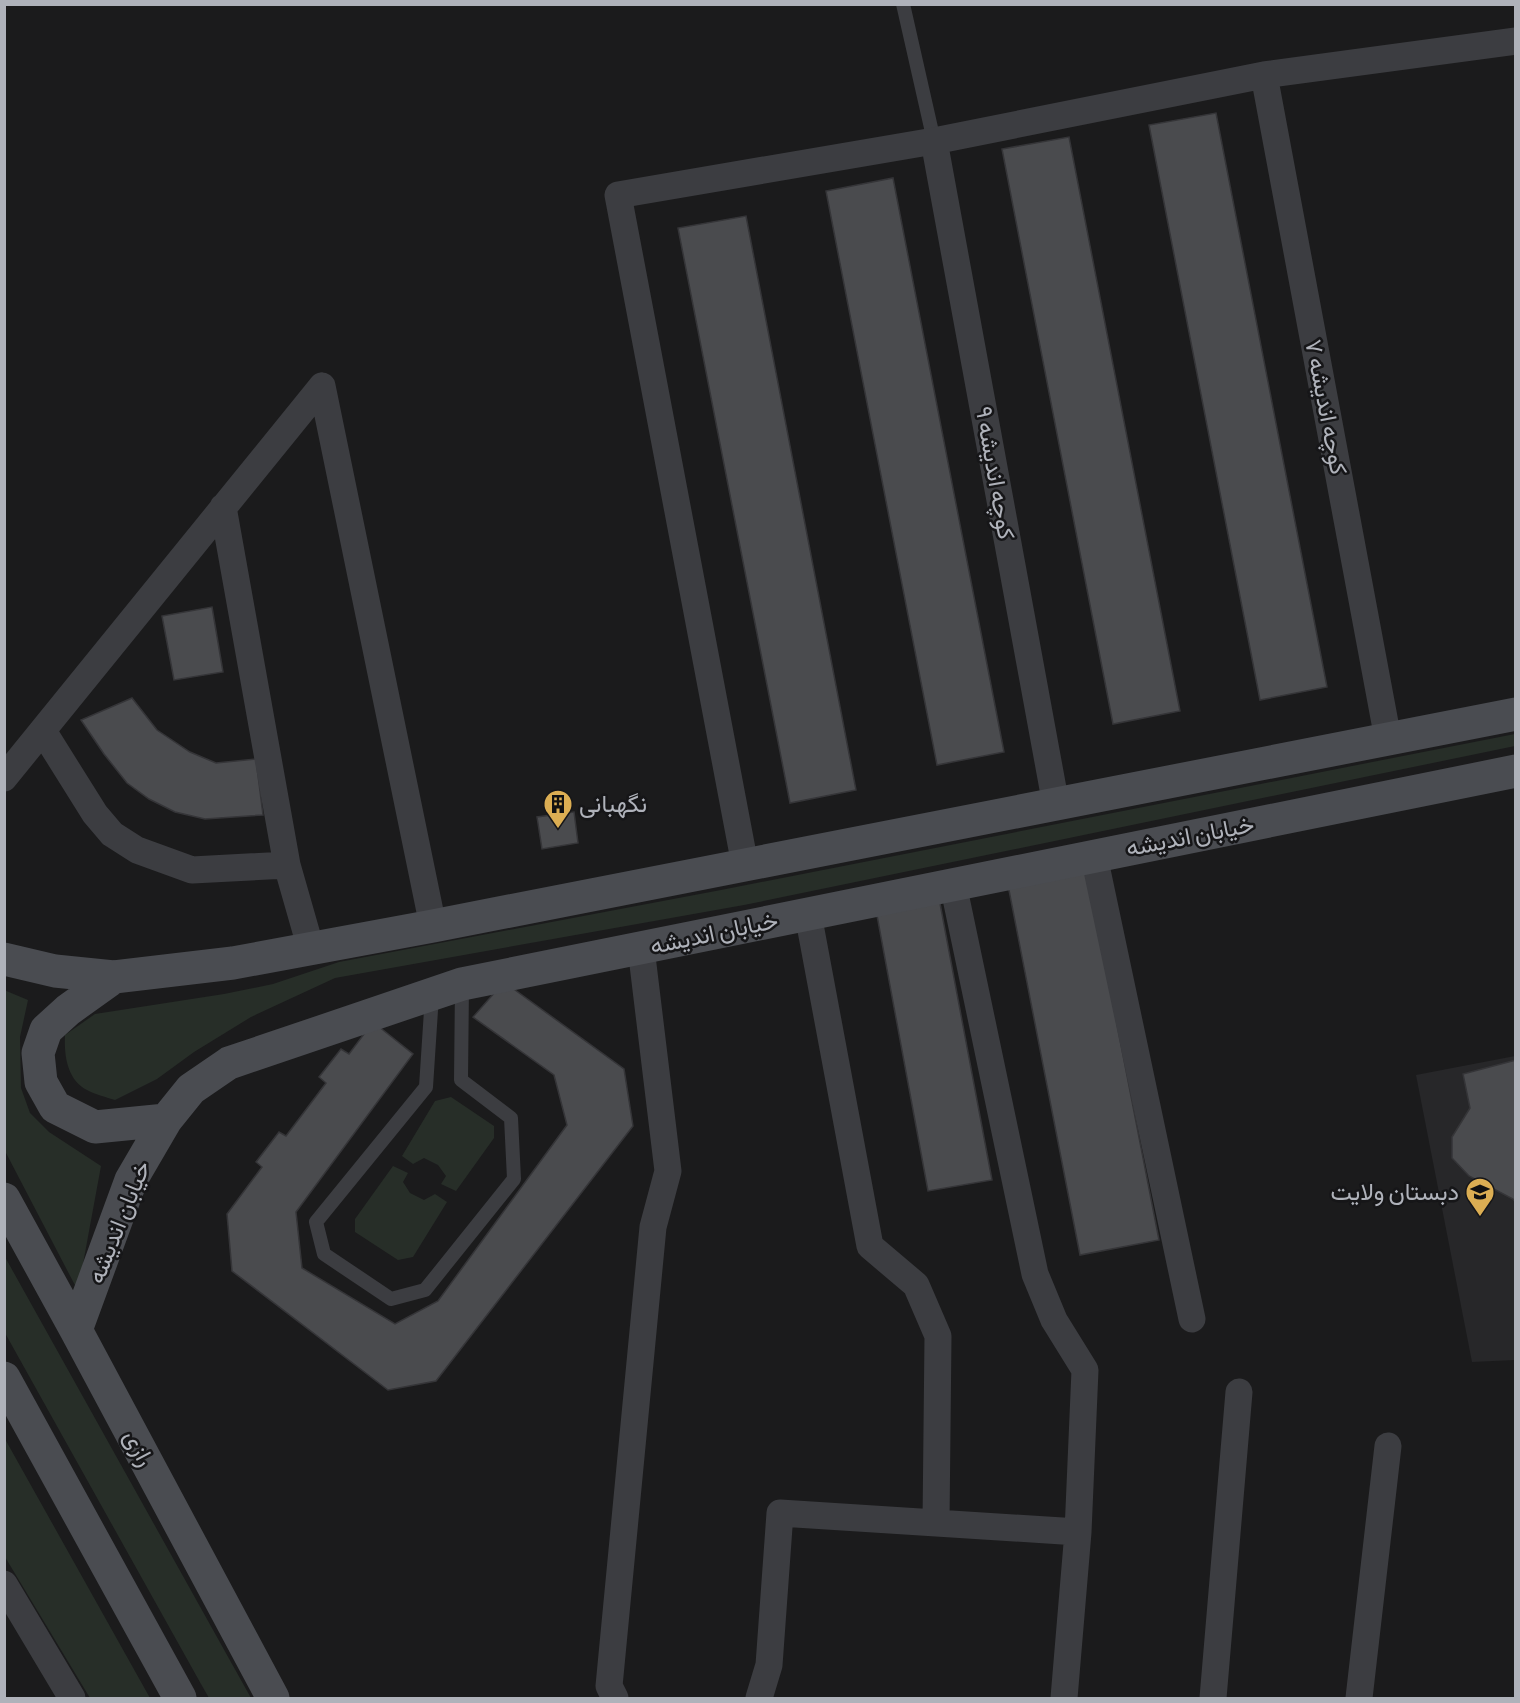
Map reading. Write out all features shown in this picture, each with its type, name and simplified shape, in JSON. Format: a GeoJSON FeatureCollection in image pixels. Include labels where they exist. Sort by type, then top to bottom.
{"type":"FeatureCollection","features":[{"type":"Feature","properties":{"kind":"street"},"geometry":{"type":"LineString","coordinates":[[745,865],[618,195],[934,141],[1264,75],[1515,41]]}},
{"type":"Feature","properties":{"kind":"street","name":"کوچه اندیشه ۷"},"geometry":{"type":"LineString","coordinates":[[1264,75],[1388,739]]}},
{"type":"Feature","properties":{"kind":"street","name":"کوچه اندیشه ۹"},"geometry":{"type":"LineString","coordinates":[[934,141],[1056,805]]}},
{"type":"Feature","properties":{"kind":"street"},"geometry":{"type":"LineString","coordinates":[[4,778],[322,386],[433,926]]}},
{"type":"Feature","properties":{"kind":"street"},"geometry":{"type":"LineString","coordinates":[[223,507],[287,865],[311,949]]}},
{"type":"Feature","properties":{"kind":"street"},"geometry":{"type":"LineString","coordinates":[[4,959],[55,971],[114,977],[233,963],[1056,805],[1515,714]]}},
{"type":"Feature","properties":{"kind":"street"},"geometry":{"type":"LineString","coordinates":[[43,730],[95,814],[112,834],[137,850],[192,870],[287,865]]}},
{"type":"Feature","properties":{"kind":"street","name":"خیابان اندیشه"},"geometry":{"type":"LineString","coordinates":[[76,1329],[131,1180],[166,1120],[191,1089],[229,1063],[447,988],[1515,771]]}},
{"type":"Feature","properties":{"kind":"street"},"geometry":{"type":"LineString","coordinates":[[1094,856],[1192,1319]]}},
{"type":"Feature","properties":{"kind":"street"},"geometry":{"type":"LineString","coordinates":[[953,884],[1035,1274],[1054,1320],[1085,1370],[1078,1532],[1064,1698]]}},
{"type":"Feature","properties":{"kind":"street"},"geometry":{"type":"LineString","coordinates":[[808,914],[870,1246],[916,1285],[938,1336],[936,1523]]}},
{"type":"Feature","properties":{"kind":"street"},"geometry":{"type":"LineString","coordinates":[[615,1698],[609,1686],[653,1227],[668,1171],[641,948]]}},
{"type":"Feature","properties":{"kind":"street"},"geometry":{"type":"LineString","coordinates":[[114,977],[68,1010],[46,1030],[38,1053],[40,1082],[55,1107],[95,1127],[166,1120]]}},
{"type":"Feature","properties":{"kind":"street","name":"رازی"},"geometry":{"type":"LineString","coordinates":[[4,1199],[273,1698]]}},
{"type":"Feature","properties":{"kind":"street"},"geometry":{"type":"LineString","coordinates":[[4,1378],[180,1698]]}},
{"type":"Feature","properties":{"kind":"street"},"geometry":{"type":"LineString","coordinates":[[1213,1698],[1239,1392]]}},
{"type":"Feature","properties":{"kind":"street"},"geometry":{"type":"LineString","coordinates":[[1359,1698],[1388,1446]]}},
{"type":"Feature","properties":{"kind":"street"},"geometry":{"type":"LineString","coordinates":[[759,1698],[769,1665],[780,1513],[1078,1532]]}},
{"type":"Feature","properties":{"kind":"street"},"geometry":{"type":"LineString","coordinates":[[4,1584],[72,1698]]}},
{"type":"Feature","properties":{"kind":"lane"},"geometry":{"type":"LineString","coordinates":[[903,4],[934,141]]}},
{"type":"Feature","properties":{"kind":"lane"},"geometry":{"type":"LineString","coordinates":[[447,988],[461,1080],[511,1118],[514,1179],[425,1290],[391,1299],[324,1254],[316,1222],[426,1086],[447,988]]}},
{"type":"Feature","properties":{"kind":"shaded area"},"geometry":{"type":"Polygon","coordinates":[[[1515,734],[1515,746],[744,905],[335,978],[251,1017],[194,1052],[157,1079],[115,1100],[80,1086],[71,1073],[66,1059],[65,1035],[95,1014],[224,994],[273,984],[339,962],[721,890],[1515,734]]]}},
{"type":"Feature","properties":{"kind":"shaded area"},"geometry":{"type":"Polygon","coordinates":[[[4,990],[28,1000],[20,1037],[21,1088],[30,1113],[49,1132],[101,1166],[78,1291],[5,1151],[4,990]]]}},
{"type":"Feature","properties":{"kind":"shaded area","name":"دبستان ولایت"},"geometry":{"type":"Polygon","coordinates":[[[1515,1056],[1515,1360],[1472,1362],[1416,1075],[1515,1056]]]}},
{"type":"Feature","properties":{"kind":"shaded area"},"geometry":{"type":"Polygon","coordinates":[[[451,1097],[494,1126],[494,1138],[456,1191],[441,1184],[446,1176],[438,1165],[424,1158],[413,1164],[402,1156],[435,1101],[451,1097]]]}},
{"type":"Feature","properties":{"kind":"shaded area"},"geometry":{"type":"Polygon","coordinates":[[[393,1166],[408,1173],[403,1182],[410,1193],[424,1200],[435,1194],[447,1202],[413,1257],[398,1260],[355,1232],[355,1219],[393,1166]]]}},
{"type":"Feature","properties":{"kind":"shaded area"},"geometry":{"type":"Polygon","coordinates":[[[5,1257],[251,1698],[209,1698],[5,1333],[5,1257]]]}},
{"type":"Feature","properties":{"kind":"shaded area"},"geometry":{"type":"Polygon","coordinates":[[[5,1439],[150,1698],[90,1698],[5,1557],[5,1439]]]}},
{"type":"Feature","properties":{"kind":"building"},"geometry":{"type":"Polygon","coordinates":[[[1216,113],[1327,687],[1260,700],[1149,125],[1216,113]]]}},
{"type":"Feature","properties":{"kind":"building"},"geometry":{"type":"Polygon","coordinates":[[[1069,137],[1180,711],[1113,724],[1002,149],[1069,137]]]}},
{"type":"Feature","properties":{"kind":"building"},"geometry":{"type":"Polygon","coordinates":[[[893,178],[1004,752],[937,765],[826,191],[893,178]]]}},
{"type":"Feature","properties":{"kind":"building"},"geometry":{"type":"Polygon","coordinates":[[[746,216],[856,790],[790,803],[678,228],[746,216]]]}},
{"type":"Feature","properties":{"kind":"building"},"geometry":{"type":"Polygon","coordinates":[[[212,607],[223,672],[174,680],[162,616],[212,607]]]}},
{"type":"Feature","properties":{"kind":"building"},"geometry":{"type":"Polygon","coordinates":[[[132,698],[157,730],[190,752],[216,763],[256,759],[263,815],[205,819],[175,812],[149,799],[127,783],[81,720],[132,698]]]}},
{"type":"Feature","properties":{"kind":"building","name":"نگهبانی"},"geometry":{"type":"Polygon","coordinates":[[[574,812],[578,843],[542,849],[537,817],[574,812]]]}},
{"type":"Feature","properties":{"kind":"building"},"geometry":{"type":"Polygon","coordinates":[[[1087,870],[1159,1240],[1080,1255],[1008,885],[1087,870]]]}},
{"type":"Feature","properties":{"kind":"building"},"geometry":{"type":"Polygon","coordinates":[[[939,898],[992,1180],[928,1191],[876,910],[939,898]]]}},
{"type":"Feature","properties":{"kind":"building"},"geometry":{"type":"Polygon","coordinates":[[[504,982],[624,1069],[633,1126],[436,1381],[388,1390],[232,1271],[227,1214],[262,1167],[256,1162],[279,1132],[286,1136],[326,1083],[319,1077],[341,1049],[349,1054],[373,1022],[413,1054],[296,1212],[302,1268],[395,1324],[438,1301],[567,1125],[554,1075],[473,1017],[504,982]]]}},
{"type":"Feature","properties":{"kind":"building"},"geometry":{"type":"Polygon","coordinates":[[[1516,1060],[1516,1203],[1513,1199],[1469,1176],[1452,1158],[1452,1137],[1470,1108],[1463,1074],[1516,1060]]]}},
{"type":"Feature","properties":{"kind":"place","name":"نگهبانی"},"geometry":{"type":"Point","coordinates":[558,830]}},
{"type":"Feature","properties":{"kind":"place","name":"دبستان ولایت"},"geometry":{"type":"Point","coordinates":[1480,1218]}}]}
